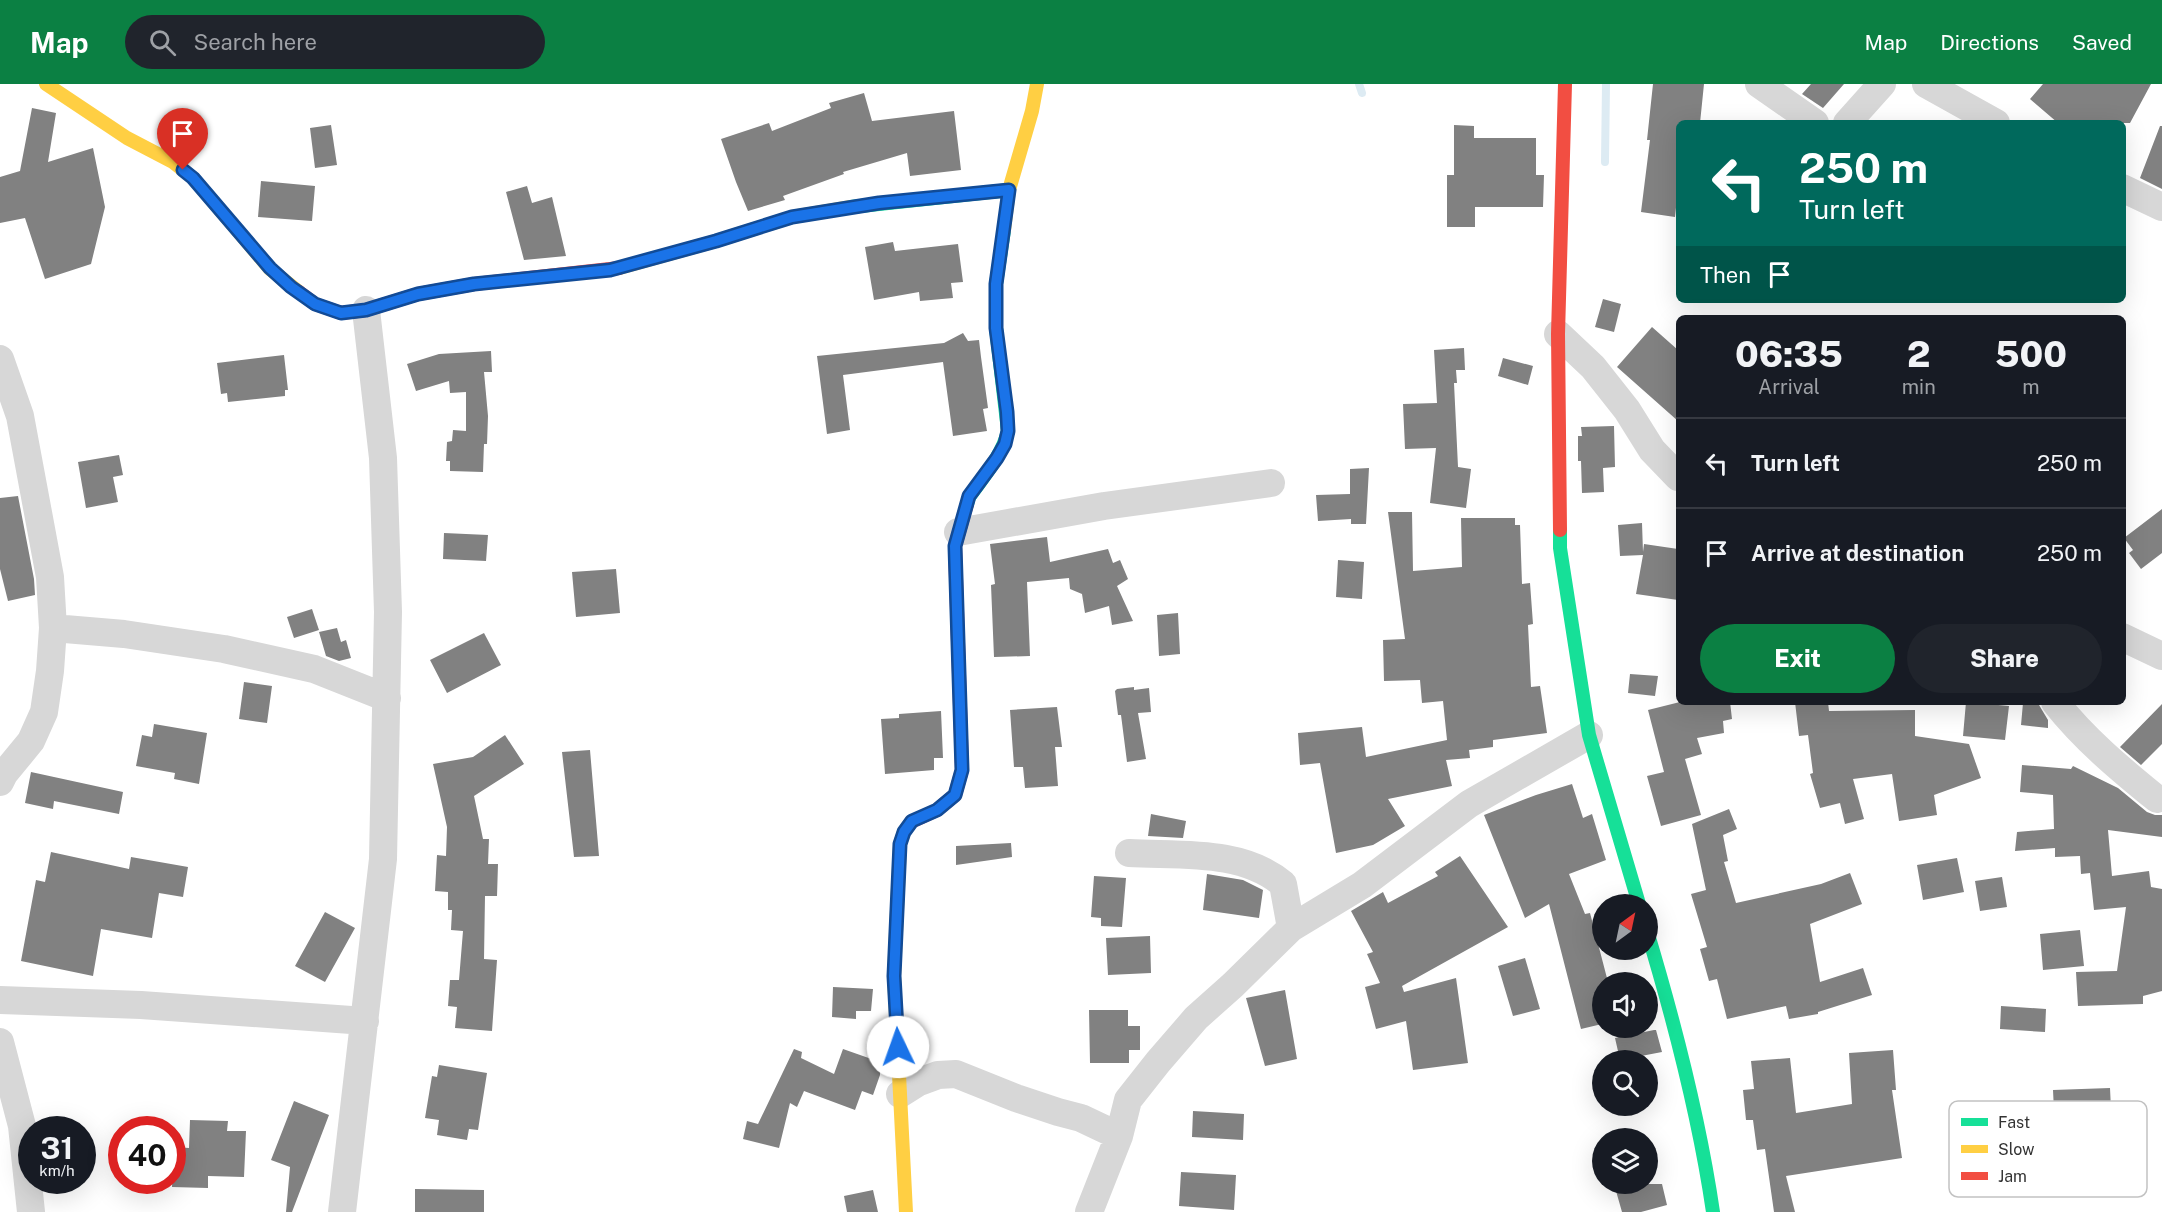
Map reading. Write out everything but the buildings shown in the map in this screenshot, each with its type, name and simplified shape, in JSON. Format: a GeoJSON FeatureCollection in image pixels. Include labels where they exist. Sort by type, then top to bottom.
{"type":"FeatureCollection","features":[{"type":"Feature","properties":{"kind":"street"},"geometry":{"type":"LineString","coordinates":[[46,84],[127,138],[173,162],[193,178],[270,268],[291,287],[315,304],[341,313],[366,310],[418,294],[474,284],[610,270],[792,217],[879,203],[1009,190]]}},
{"type":"Feature","properties":{"kind":"street"},"geometry":{"type":"LineString","coordinates":[[906,1212],[894,976],[900,844],[904,832],[912,821],[937,810],[955,795],[962,770],[955,546],[969,496],[997,458],[1005,444],[1008,431],[996,328],[996,284],[1009,190],[1032,111],[1037,84]]}},
{"type":"Feature","properties":{"kind":"street"},"geometry":{"type":"LineString","coordinates":[[1565,84],[1558,334],[1560,548],[1589,735],[1636,894]]}},
{"type":"Feature","properties":{"kind":"street"},"geometry":{"type":"LineString","coordinates":[[1760,84],[1811,120]]}},
{"type":"Feature","properties":{"kind":"street"},"geometry":{"type":"LineString","coordinates":[[1850,120],[1882,84]]}},
{"type":"Feature","properties":{"kind":"street"},"geometry":{"type":"LineString","coordinates":[[1926,84],[1991,120]]}},
{"type":"Feature","properties":{"kind":"street"},"geometry":{"type":"LineString","coordinates":[[2126,190],[2162,207]]}},
{"type":"Feature","properties":{"kind":"street"},"geometry":{"type":"LineString","coordinates":[[342,1212],[383,859],[388,612],[383,458],[366,310]]}},
{"type":"Feature","properties":{"kind":"street"},"geometry":{"type":"LineString","coordinates":[[1558,334],[1593,367],[1627,410],[1652,450],[1676,475]]}},
{"type":"Feature","properties":{"kind":"street"},"geometry":{"type":"LineString","coordinates":[[0,359],[20,416],[51,577],[53,628],[51,671],[44,712],[31,741],[0,782]]}},
{"type":"Feature","properties":{"kind":"street"},"geometry":{"type":"LineString","coordinates":[[958,532],[1104,506],[1271,483]]}},
{"type":"Feature","properties":{"kind":"street"},"geometry":{"type":"LineString","coordinates":[[53,628],[124,634],[224,649],[314,669],[387,698]]}},
{"type":"Feature","properties":{"kind":"street"},"geometry":{"type":"LineString","coordinates":[[2126,639],[2162,656]]}},
{"type":"Feature","properties":{"kind":"street"},"geometry":{"type":"LineString","coordinates":[[2057,705],[2071,723],[2113,764],[2157,799]]}},
{"type":"Feature","properties":{"kind":"street"},"geometry":{"type":"LineString","coordinates":[[1089,1212],[1119,1136],[1128,1100],[1196,1018],[1233,986],[1290,928],[1362,885],[1469,804],[1589,735]]}},
{"type":"Feature","properties":{"kind":"street"},"geometry":{"type":"LineString","coordinates":[[1129,853],[1222,858],[1262,869],[1283,884],[1290,928]]}},
{"type":"Feature","properties":{"kind":"street"},"geometry":{"type":"LineString","coordinates":[[1656,960],[1675,1025],[1713,1212]]}},
{"type":"Feature","properties":{"kind":"street"},"geometry":{"type":"LineString","coordinates":[[0,1000],[141,1005],[365,1021]]}},
{"type":"Feature","properties":{"kind":"street"},"geometry":{"type":"LineString","coordinates":[[0,1042],[11,1127],[31,1212]]}},
{"type":"Feature","properties":{"kind":"street"},"geometry":{"type":"LineString","coordinates":[[900,1094],[918,1082],[938,1075],[956,1074],[1058,1112],[1081,1118],[1119,1136]]}},
{"type":"Feature","properties":{"kind":"waterway"},"geometry":{"type":"LineString","coordinates":[[1359,84],[1362,93]]}},
{"type":"Feature","properties":{"kind":"waterway"},"geometry":{"type":"LineString","coordinates":[[1605,162],[1606,84]]}},
{"type":"Feature","properties":{"kind":"traffic: fast"},"geometry":{"type":"LineString","coordinates":[[851,207],[1009,190]]}},
{"type":"Feature","properties":{"kind":"traffic: fast"},"geometry":{"type":"LineString","coordinates":[[967,504],[969,497],[997,457],[1008,431],[996,328],[996,284],[1004,230]]}},
{"type":"Feature","properties":{"kind":"traffic: fast"},"geometry":{"type":"LineString","coordinates":[[1560,530],[1560,548],[1589,735],[1636,894]]}},
{"type":"Feature","properties":{"kind":"traffic: fast"},"geometry":{"type":"LineString","coordinates":[[1655,960],[1685,1070],[1701,1141],[1713,1212]]}},
{"type":"Feature","properties":{"kind":"traffic: slow"},"geometry":{"type":"LineString","coordinates":[[46,84],[127,138],[173,162],[193,178],[270,269],[299,292]]}},
{"type":"Feature","properties":{"kind":"traffic: slow"},"geometry":{"type":"LineString","coordinates":[[1004,230],[1009,190],[1032,111],[1037,84]]}},
{"type":"Feature","properties":{"kind":"traffic: slow"},"geometry":{"type":"LineString","coordinates":[[619,268],[792,217],[851,207]]}},
{"type":"Feature","properties":{"kind":"traffic: slow"},"geometry":{"type":"LineString","coordinates":[[906,1212],[894,976],[900,844],[911,822]]}},
{"type":"Feature","properties":{"kind":"traffic: jam"},"geometry":{"type":"LineString","coordinates":[[1560,530],[1558,334],[1565,84]]}},
{"type":"Feature","properties":{"kind":"traffic: jam"},"geometry":{"type":"LineString","coordinates":[[299,292],[315,304],[341,313],[366,310],[418,294],[474,284],[619,268]]}},
{"type":"Feature","properties":{"kind":"traffic: jam"},"geometry":{"type":"LineString","coordinates":[[911,822],[937,810],[955,795],[962,770],[955,546],[967,504]]}},
{"type":"Feature","properties":{"kind":"route"},"geometry":{"type":"LineString","coordinates":[[183,170],[193,178],[270,268],[315,304],[341,313],[366,310],[418,294],[474,284],[610,270],[792,217],[879,203],[1009,190],[996,284],[996,328],[1008,431],[1005,444],[997,458],[969,496],[955,546],[962,770],[955,795],[937,810],[912,821],[904,832],[900,844],[894,976],[898,1047]]}}]}
